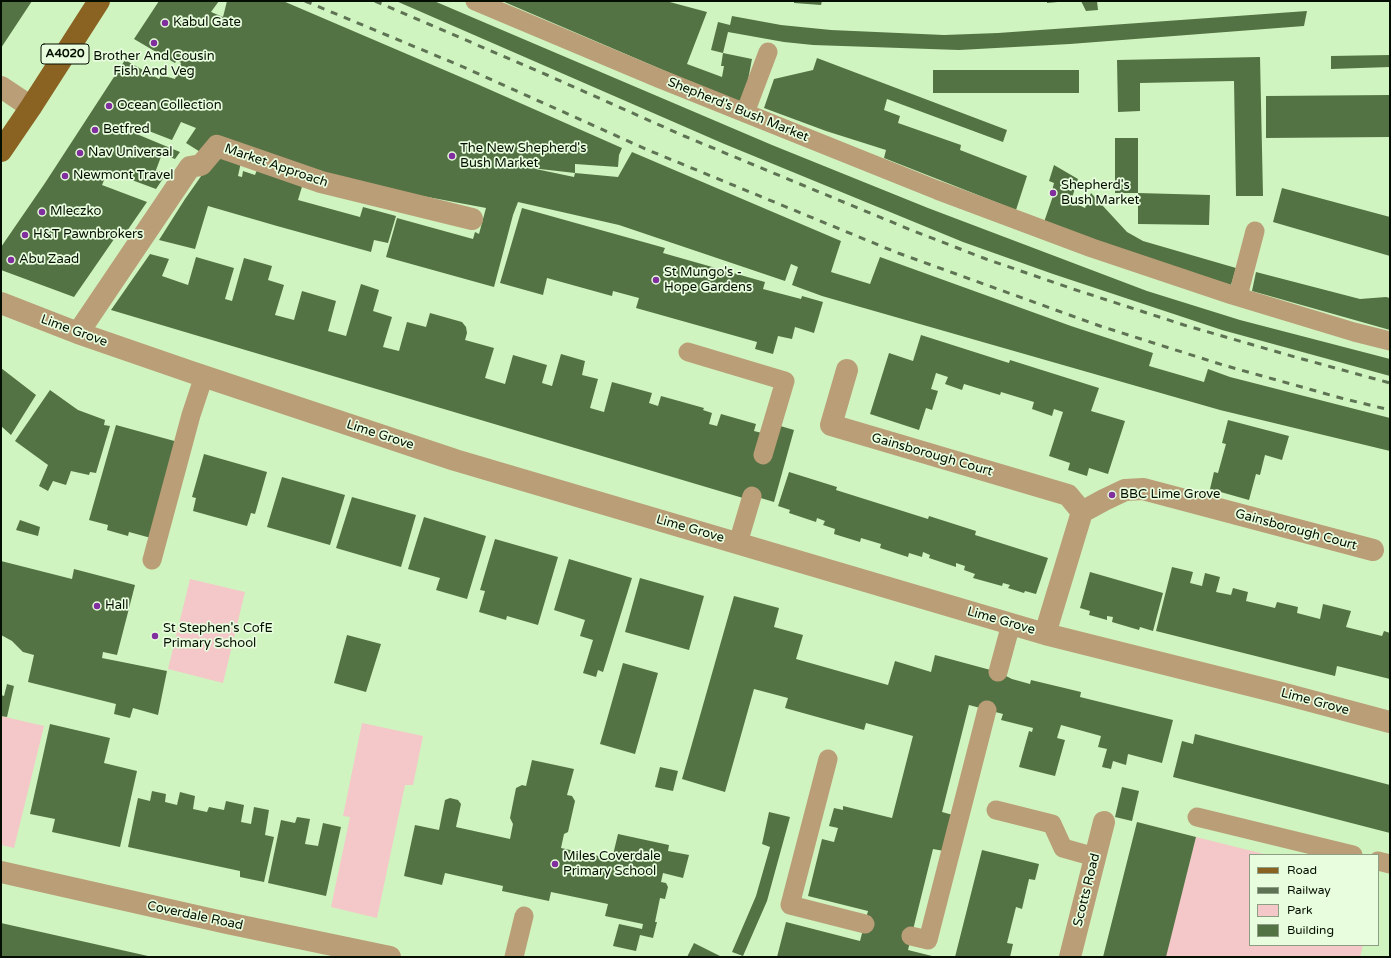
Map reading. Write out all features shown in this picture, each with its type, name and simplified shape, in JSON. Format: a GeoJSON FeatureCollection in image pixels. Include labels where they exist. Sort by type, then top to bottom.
{"type":"FeatureCollection","features":[{"type":"Feature","properties":{"kind":"main road","name":"A4020"},"geometry":{"type":"LineString","coordinates":[[1,151],[99,1]]}},
{"type":"Feature","properties":{"kind":"street"},"geometry":{"type":"LineString","coordinates":[[1,87],[31,107]]}},
{"type":"Feature","properties":{"kind":"street","name":"Market Approach"},"geometry":{"type":"LineString","coordinates":[[78,333],[190,167],[201,165],[217,146],[321,182],[472,219]]}},
{"type":"Feature","properties":{"kind":"street","name":"Lime Grove"},"geometry":{"type":"LineString","coordinates":[[1,303],[78,333],[456,460],[1045,634],[1390,722]]}},
{"type":"Feature","properties":{"kind":"street","name":"Gainsborough Court"},"geometry":{"type":"LineString","coordinates":[[846,370],[831,425],[1068,495],[1082,512],[1125,490],[1143,489],[1373,550]]}},
{"type":"Feature","properties":{"kind":"street"},"geometry":{"type":"LineString","coordinates":[[1045,634],[1082,512]]}},
{"type":"Feature","properties":{"kind":"street","name":"Scotts Road"},"geometry":{"type":"LineString","coordinates":[[1070,957],[1104,822]]}},
{"type":"Feature","properties":{"kind":"street","name":"Coverdale Road"},"geometry":{"type":"LineString","coordinates":[[1,872],[390,957]]}},
{"type":"Feature","properties":{"kind":"lane","name":"Shepherd's Bush Market"},"geometry":{"type":"LineString","coordinates":[[475,1],[745,113],[937,190],[1070,240],[1238,296],[1354,332],[1390,341]]}},
{"type":"Feature","properties":{"kind":"lane"},"geometry":{"type":"LineString","coordinates":[[745,113],[768,52]]}},
{"type":"Feature","properties":{"kind":"lane"},"geometry":{"type":"LineString","coordinates":[[1238,296],[1255,232]]}},
{"type":"Feature","properties":{"kind":"lane"},"geometry":{"type":"LineString","coordinates":[[688,352],[785,381],[763,455]]}},
{"type":"Feature","properties":{"kind":"lane"},"geometry":{"type":"LineString","coordinates":[[152,560],[191,415],[204,376]]}},
{"type":"Feature","properties":{"kind":"lane"},"geometry":{"type":"LineString","coordinates":[[738,543],[752,496]]}},
{"type":"Feature","properties":{"kind":"lane"},"geometry":{"type":"LineString","coordinates":[[998,672],[1011,624]]}},
{"type":"Feature","properties":{"kind":"lane"},"geometry":{"type":"LineString","coordinates":[[911,936],[928,940],[987,710]]}},
{"type":"Feature","properties":{"kind":"lane"},"geometry":{"type":"LineString","coordinates":[[828,759],[790,905],[865,924]]}},
{"type":"Feature","properties":{"kind":"lane"},"geometry":{"type":"LineString","coordinates":[[996,810],[1052,824],[1063,848],[1095,857]]}},
{"type":"Feature","properties":{"kind":"lane"},"geometry":{"type":"LineString","coordinates":[[1197,817],[1349,854]]}},
{"type":"Feature","properties":{"kind":"lane"},"geometry":{"type":"LineString","coordinates":[[1379,861],[1390,864]]}},
{"type":"Feature","properties":{"kind":"lane"},"geometry":{"type":"LineString","coordinates":[[514,957],[524,916]]}},
{"type":"Feature","properties":{"kind":"green space"},"geometry":{"type":"Polygon","coordinates":[[[190,579],[245,592],[223,683],[168,669],[190,579]]]}},
{"type":"Feature","properties":{"kind":"green space"},"geometry":{"type":"Polygon","coordinates":[[[1,716],[44,726],[14,848],[1,845],[1,716]]]}},
{"type":"Feature","properties":{"kind":"green space"},"geometry":{"type":"Polygon","coordinates":[[[362,723],[423,736],[413,785],[405,785],[377,918],[331,907],[350,817],[343,816],[362,723]]]}},
{"type":"Feature","properties":{"kind":"green space"},"geometry":{"type":"Polygon","coordinates":[[[1196,837],[1264,854],[1249,854],[1249,946],[1363,946],[1360,957],[1165,957],[1196,837]]]}},
{"type":"Feature","properties":{"kind":"building"},"geometry":{"type":"Polygon","coordinates":[[[1,1],[32,1],[1,48],[1,1]]]}},
{"type":"Feature","properties":{"kind":"building","name":"The New Shepherd's Bush Market"},"geometry":{"type":"Polygon","coordinates":[[[159,1],[219,1],[211,12],[223,17],[227,1],[283,1],[622,148],[619,155],[618,167],[575,164],[575,173],[618,177],[632,152],[841,241],[831,272],[870,284],[880,257],[1071,326],[1153,353],[1149,366],[1204,382],[1208,369],[1230,377],[1390,418],[1390,451],[1220,410],[822,296],[792,285],[798,267],[791,264],[785,281],[619,225],[518,202],[513,215],[494,287],[386,257],[397,218],[473,239],[475,232],[479,234],[486,208],[205,155],[186,143],[196,128],[181,122],[172,140],[141,128],[139,135],[180,152],[175,159],[162,154],[156,170],[166,174],[156,189],[113,173],[110,180],[105,178],[102,185],[147,202],[127,231],[121,229],[74,297],[1,270],[1,247],[45,183],[125,60],[159,79],[161,75],[175,79],[181,63],[177,60],[175,63],[134,39],[159,1]],[[531,168],[574,177],[575,173],[531,168]]]}},
{"type":"Feature","properties":{"kind":"building"},"geometry":{"type":"Polygon","coordinates":[[[396,1],[434,1],[772,145],[928,208],[1147,291],[1240,320],[1390,359],[1390,376],[1222,330],[1053,274],[963,242],[722,143],[396,1]]]}},
{"type":"Feature","properties":{"kind":"building"},"geometry":{"type":"Polygon","coordinates":[[[502,1],[666,1],[707,12],[687,64],[722,77],[724,66],[721,66],[723,53],[752,59],[747,85],[740,103],[502,1]]]}},
{"type":"Feature","properties":{"kind":"building"},"geometry":{"type":"Polygon","coordinates":[[[794,1],[822,1],[821,5],[794,3],[794,1]]]}},
{"type":"Feature","properties":{"kind":"building"},"geometry":{"type":"Polygon","coordinates":[[[1047,1],[1058,1],[1058,2],[1047,3],[1047,1]]]}},
{"type":"Feature","properties":{"kind":"building"},"geometry":{"type":"Polygon","coordinates":[[[1081,1],[1097,1],[1098,10],[1086,11],[1081,1]]]}},
{"type":"Feature","properties":{"kind":"building"},"geometry":{"type":"Polygon","coordinates":[[[1307,11],[1304,26],[1070,44],[959,50],[813,45],[784,42],[728,32],[723,53],[711,50],[718,22],[730,25],[732,16],[781,25],[831,30],[944,35],[998,33],[1307,11]]]}},
{"type":"Feature","properties":{"kind":"building"},"geometry":{"type":"Polygon","coordinates":[[[1390,55],[1390,67],[1331,69],[1331,56],[1390,55]]]}},
{"type":"Feature","properties":{"kind":"building"},"geometry":{"type":"Polygon","coordinates":[[[1260,57],[1263,196],[1236,196],[1234,81],[1140,83],[1140,111],[1118,112],[1117,60],[1260,57]]]}},
{"type":"Feature","properties":{"kind":"building"},"geometry":{"type":"Polygon","coordinates":[[[817,58],[1007,130],[1003,142],[887,99],[884,110],[900,116],[898,123],[961,145],[960,150],[1027,176],[1016,210],[884,158],[886,150],[826,131],[764,108],[774,79],[813,70],[817,58]]]}},
{"type":"Feature","properties":{"kind":"building"},"geometry":{"type":"Polygon","coordinates":[[[933,70],[1079,70],[1079,93],[933,93],[933,70]]]}},
{"type":"Feature","properties":{"kind":"building"},"geometry":{"type":"Polygon","coordinates":[[[1390,95],[1390,137],[1266,138],[1266,96],[1390,95]]]}},
{"type":"Feature","properties":{"kind":"building"},"geometry":{"type":"Polygon","coordinates":[[[1115,138],[1138,138],[1138,193],[1115,193],[1115,138]]]}},
{"type":"Feature","properties":{"kind":"building"},"geometry":{"type":"Polygon","coordinates":[[[216,155],[241,162],[238,176],[242,177],[243,171],[255,175],[258,167],[304,180],[298,200],[360,217],[363,207],[396,216],[388,243],[374,240],[371,252],[208,206],[195,249],[159,240],[185,199],[216,155]]]}},
{"type":"Feature","properties":{"kind":"building"},"geometry":{"type":"Polygon","coordinates":[[[1054,165],[1078,179],[1071,201],[1085,208],[1091,193],[1127,232],[1143,241],[1236,268],[1231,285],[1111,247],[1044,222],[1053,196],[1051,195],[1054,183],[1049,181],[1054,165]]]}},
{"type":"Feature","properties":{"kind":"building"},"geometry":{"type":"Polygon","coordinates":[[[1282,188],[1390,217],[1390,256],[1273,222],[1282,188]]]}},
{"type":"Feature","properties":{"kind":"building"},"geometry":{"type":"Polygon","coordinates":[[[1138,193],[1210,195],[1209,225],[1138,224],[1138,193]]]}},
{"type":"Feature","properties":{"kind":"building","name":"St Mungo's - Hope Gardens"},"geometry":{"type":"Polygon","coordinates":[[[522,208],[665,248],[663,253],[765,282],[763,289],[801,299],[802,296],[823,302],[814,333],[795,327],[792,339],[778,336],[773,354],[755,349],[757,342],[636,308],[639,298],[613,291],[612,296],[547,278],[543,295],[500,283],[522,208]]]}},
{"type":"Feature","properties":{"kind":"building"},"geometry":{"type":"Polygon","coordinates":[[[150,254],[169,259],[162,276],[188,285],[196,257],[234,268],[225,299],[232,301],[244,258],[272,266],[268,280],[284,285],[275,315],[294,320],[302,291],[336,301],[328,331],[346,336],[361,284],[379,290],[373,311],[392,317],[383,347],[399,351],[407,322],[426,327],[430,313],[462,322],[466,327],[467,333],[465,340],[494,348],[485,378],[505,384],[513,355],[547,365],[542,383],[552,386],[561,354],[585,361],[582,375],[598,379],[590,408],[604,412],[612,382],[652,393],[649,403],[658,406],[661,396],[704,408],[703,410],[712,413],[709,424],[717,426],[721,414],[756,424],[754,431],[762,433],[777,425],[794,430],[774,502],[744,493],[743,498],[111,310],[150,254]]]}},
{"type":"Feature","properties":{"kind":"building"},"geometry":{"type":"Polygon","coordinates":[[[1256,272],[1360,299],[1390,298],[1390,330],[1252,291],[1256,272]]]}},
{"type":"Feature","properties":{"kind":"building"},"geometry":{"type":"Polygon","coordinates":[[[921,335],[1009,363],[1010,360],[1099,388],[1091,411],[1125,421],[1108,474],[1089,468],[1087,476],[1068,470],[1070,463],[1049,456],[1063,412],[1054,409],[1052,416],[1032,409],[1034,402],[1001,392],[1000,395],[964,384],[962,390],[945,384],[948,377],[936,373],[931,389],[938,391],[932,410],[926,408],[919,430],[870,414],[889,353],[913,361],[921,335]]]}},
{"type":"Feature","properties":{"kind":"building"},"geometry":{"type":"Polygon","coordinates":[[[1,368],[36,395],[11,435],[1,426],[1,368]]]}},
{"type":"Feature","properties":{"kind":"building"},"geometry":{"type":"Polygon","coordinates":[[[50,390],[78,410],[105,420],[104,425],[110,426],[96,473],[90,472],[89,475],[71,471],[66,485],[53,481],[48,491],[39,486],[48,465],[15,441],[50,390]]]}},
{"type":"Feature","properties":{"kind":"building"},"geometry":{"type":"Polygon","coordinates":[[[1228,420],[1289,436],[1282,460],[1265,455],[1260,475],[1256,474],[1249,500],[1210,489],[1214,472],[1218,473],[1226,444],[1222,443],[1228,420]]]}},
{"type":"Feature","properties":{"kind":"building"},"geometry":{"type":"Polygon","coordinates":[[[116,425],[178,442],[151,538],[129,532],[128,536],[107,530],[108,525],[89,520],[116,425]]]}},
{"type":"Feature","properties":{"kind":"building"},"geometry":{"type":"Polygon","coordinates":[[[204,454],[267,472],[255,514],[251,513],[247,526],[193,511],[196,498],[192,497],[204,454]]]}},
{"type":"Feature","properties":{"kind":"building"},"geometry":{"type":"Polygon","coordinates":[[[789,472],[837,487],[836,490],[928,519],[929,516],[976,531],[975,535],[1048,558],[1036,594],[1025,591],[1024,593],[1008,588],[1010,585],[1003,583],[1002,586],[973,578],[975,574],[964,570],[965,566],[956,563],[956,567],[929,558],[930,555],[923,552],[922,557],[909,553],[908,557],[880,548],[881,544],[861,538],[860,542],[834,534],[835,529],[823,525],[825,521],[817,518],[816,522],[789,513],[790,510],[778,506],[789,472]]]}},
{"type":"Feature","properties":{"kind":"building"},"geometry":{"type":"Polygon","coordinates":[[[282,477],[345,495],[330,545],[267,527],[282,477]]]}},
{"type":"Feature","properties":{"kind":"building"},"geometry":{"type":"Polygon","coordinates":[[[352,497],[416,515],[401,567],[336,548],[352,497]]]}},
{"type":"Feature","properties":{"kind":"building"},"geometry":{"type":"Polygon","coordinates":[[[424,517],[486,536],[467,599],[436,590],[440,578],[408,569],[424,517]]]}},
{"type":"Feature","properties":{"kind":"building"},"geometry":{"type":"Polygon","coordinates":[[[20,520],[40,527],[38,536],[16,530],[20,520]]]}},
{"type":"Feature","properties":{"kind":"building"},"geometry":{"type":"Polygon","coordinates":[[[495,539],[558,557],[538,625],[507,616],[506,620],[479,612],[485,591],[480,590],[495,539]]]}},
{"type":"Feature","properties":{"kind":"building"},"geometry":{"type":"Polygon","coordinates":[[[569,559],[632,578],[603,672],[598,670],[596,677],[583,673],[593,640],[580,636],[585,620],[554,610],[569,559]]]}},
{"type":"Feature","properties":{"kind":"building"},"geometry":{"type":"Polygon","coordinates":[[[1,561],[72,579],[74,569],[135,585],[117,655],[103,652],[102,658],[167,671],[158,715],[133,708],[130,718],[114,714],[116,704],[28,682],[34,655],[23,652],[12,641],[1,635],[1,561]]]}},
{"type":"Feature","properties":{"kind":"building"},"geometry":{"type":"Polygon","coordinates":[[[1172,567],[1193,572],[1190,583],[1202,586],[1205,573],[1220,577],[1216,592],[1231,595],[1233,588],[1248,592],[1246,601],[1275,608],[1277,602],[1298,607],[1297,613],[1320,619],[1323,604],[1351,611],[1346,627],[1382,636],[1384,631],[1390,633],[1390,679],[1337,666],[1335,676],[1156,631],[1172,567]]]}},
{"type":"Feature","properties":{"kind":"building"},"geometry":{"type":"Polygon","coordinates":[[[1090,572],[1163,593],[1153,631],[1140,627],[1139,630],[1112,622],[1113,617],[1107,616],[1107,620],[1089,615],[1090,611],[1080,608],[1090,572]]]}},
{"type":"Feature","properties":{"kind":"building"},"geometry":{"type":"Polygon","coordinates":[[[640,578],[704,596],[689,650],[625,632],[640,578]]]}},
{"type":"Feature","properties":{"kind":"building"},"geometry":{"type":"Polygon","coordinates":[[[734,596],[779,608],[774,627],[803,635],[796,659],[888,685],[895,661],[931,672],[935,655],[998,672],[1012,679],[1030,684],[1031,680],[1081,692],[1080,697],[1173,720],[1162,763],[1128,754],[1126,765],[1113,761],[1111,769],[1102,767],[1107,749],[1098,747],[1101,736],[1061,725],[1057,738],[1065,740],[1055,776],[1019,767],[1029,731],[1032,732],[1033,728],[1001,720],[1003,714],[969,705],[942,812],[953,815],[944,851],[933,849],[908,950],[936,957],[777,957],[786,922],[860,941],[868,911],[808,896],[822,839],[834,842],[838,828],[829,826],[834,808],[843,810],[843,806],[892,818],[913,736],[866,723],[864,730],[785,708],[788,698],[754,689],[725,792],[682,779],[734,596]]]}},
{"type":"Feature","properties":{"kind":"building"},"geometry":{"type":"Polygon","coordinates":[[[347,635],[381,644],[366,692],[334,683],[347,635]]]}},
{"type":"Feature","properties":{"kind":"building"},"geometry":{"type":"Polygon","coordinates":[[[623,663],[658,673],[635,754],[600,744],[623,663]]]}},
{"type":"Feature","properties":{"kind":"building"},"geometry":{"type":"Polygon","coordinates":[[[7,684],[14,686],[7,717],[1,716],[1,695],[4,696],[7,684]]]}},
{"type":"Feature","properties":{"kind":"building"},"geometry":{"type":"Polygon","coordinates":[[[50,724],[110,738],[104,763],[137,771],[120,847],[52,832],[55,819],[30,814],[50,724]]]}},
{"type":"Feature","properties":{"kind":"building"},"geometry":{"type":"Polygon","coordinates":[[[1195,734],[1390,785],[1390,833],[1173,777],[1182,741],[1193,744],[1195,734]]]}},
{"type":"Feature","properties":{"kind":"building"},"geometry":{"type":"Polygon","coordinates":[[[532,760],[574,769],[567,795],[572,796],[575,801],[568,832],[564,834],[561,848],[612,859],[618,834],[669,845],[668,851],[689,855],[683,878],[663,873],[661,882],[666,883],[668,887],[665,899],[660,898],[653,938],[640,935],[636,951],[613,946],[619,924],[642,929],[643,924],[605,916],[608,904],[551,892],[549,901],[502,891],[503,886],[445,873],[442,885],[404,876],[415,825],[439,830],[445,800],[450,798],[458,800],[461,804],[456,827],[510,839],[513,824],[510,818],[516,788],[522,785],[526,786],[532,760]]]}},
{"type":"Feature","properties":{"kind":"building"},"geometry":{"type":"Polygon","coordinates":[[[660,767],[678,771],[673,791],[655,787],[660,767]]]}},
{"type":"Feature","properties":{"kind":"building"},"geometry":{"type":"Polygon","coordinates":[[[1122,787],[1139,791],[1132,821],[1115,817],[1122,787]]]}},
{"type":"Feature","properties":{"kind":"building"},"geometry":{"type":"Polygon","coordinates":[[[152,791],[166,794],[165,802],[177,805],[180,792],[195,796],[193,809],[207,812],[209,807],[224,810],[226,801],[244,805],[241,822],[251,824],[254,807],[269,810],[265,835],[274,837],[264,882],[240,877],[240,871],[128,847],[138,798],[150,801],[152,791]]]}},
{"type":"Feature","properties":{"kind":"building"},"geometry":{"type":"Polygon","coordinates":[[[769,812],[790,817],[767,901],[743,956],[732,952],[756,896],[770,847],[762,844],[769,812]]]}},
{"type":"Feature","properties":{"kind":"building"},"geometry":{"type":"Polygon","coordinates":[[[297,817],[310,819],[305,844],[318,846],[323,823],[341,827],[326,896],[268,883],[281,820],[295,823],[297,817]]]}},
{"type":"Feature","properties":{"kind":"building"},"geometry":{"type":"Polygon","coordinates":[[[1137,822],[1196,837],[1166,957],[1103,957],[1137,822]]]}},
{"type":"Feature","properties":{"kind":"building"},"geometry":{"type":"Polygon","coordinates":[[[982,850],[1039,864],[1035,880],[1029,879],[1022,909],[1016,907],[1007,943],[1013,944],[1010,957],[955,957],[982,850]]]}},
{"type":"Feature","properties":{"kind":"building"},"geometry":{"type":"Polygon","coordinates":[[[1,923],[148,956],[148,957],[1,957],[1,923]]]}},
{"type":"Feature","properties":{"kind":"building"},"geometry":{"type":"Polygon","coordinates":[[[694,943],[722,957],[687,957],[694,943]]]}},
{"type":"Feature","properties":{"kind":"railway"},"geometry":{"type":"LineString","coordinates":[[305,1],[461,66],[648,150],[898,253],[1100,326],[1223,365],[1390,410]]}},
{"type":"Feature","properties":{"kind":"railway"},"geometry":{"type":"LineString","coordinates":[[375,1],[684,136],[911,230],[986,259],[1184,325],[1390,383]]}},
{"type":"Feature","properties":{"kind":"place","name":"Kabul Gate"},"geometry":{"type":"Point","coordinates":[165,23]}},
{"type":"Feature","properties":{"kind":"place","name":"Brother And Cousin Fish And Veg"},"geometry":{"type":"Point","coordinates":[154,43]}},
{"type":"Feature","properties":{"kind":"place","name":"Ocean Collection"},"geometry":{"type":"Point","coordinates":[109,106]}},
{"type":"Feature","properties":{"kind":"place","name":"Betfred"},"geometry":{"type":"Point","coordinates":[95,130]}},
{"type":"Feature","properties":{"kind":"place","name":"Nav Universal"},"geometry":{"type":"Point","coordinates":[80,153]}},
{"type":"Feature","properties":{"kind":"place","name":"The New Shepherd's Bush Market"},"geometry":{"type":"Point","coordinates":[452,156]}},
{"type":"Feature","properties":{"kind":"place","name":"Newmont Travel"},"geometry":{"type":"Point","coordinates":[65,176]}},
{"type":"Feature","properties":{"kind":"place","name":"Shepherd's Bush Market"},"geometry":{"type":"Point","coordinates":[1053,193]}},
{"type":"Feature","properties":{"kind":"place","name":"Mleczko"},"geometry":{"type":"Point","coordinates":[42,212]}},
{"type":"Feature","properties":{"kind":"place","name":"H&T Pawnbrokers"},"geometry":{"type":"Point","coordinates":[25,235]}},
{"type":"Feature","properties":{"kind":"place","name":"Abu Zaad"},"geometry":{"type":"Point","coordinates":[11,260]}},
{"type":"Feature","properties":{"kind":"place","name":"St Mungo's - Hope Gardens"},"geometry":{"type":"Point","coordinates":[656,280]}},
{"type":"Feature","properties":{"kind":"place","name":"BBC Lime Grove"},"geometry":{"type":"Point","coordinates":[1112,495]}},
{"type":"Feature","properties":{"kind":"place","name":"Hall"},"geometry":{"type":"Point","coordinates":[97,606]}},
{"type":"Feature","properties":{"kind":"place","name":"St Stephen's CofE Primary School"},"geometry":{"type":"Point","coordinates":[155,636]}},
{"type":"Feature","properties":{"kind":"place","name":"Miles Coverdale Primary School"},"geometry":{"type":"Point","coordinates":[555,864]}}]}
